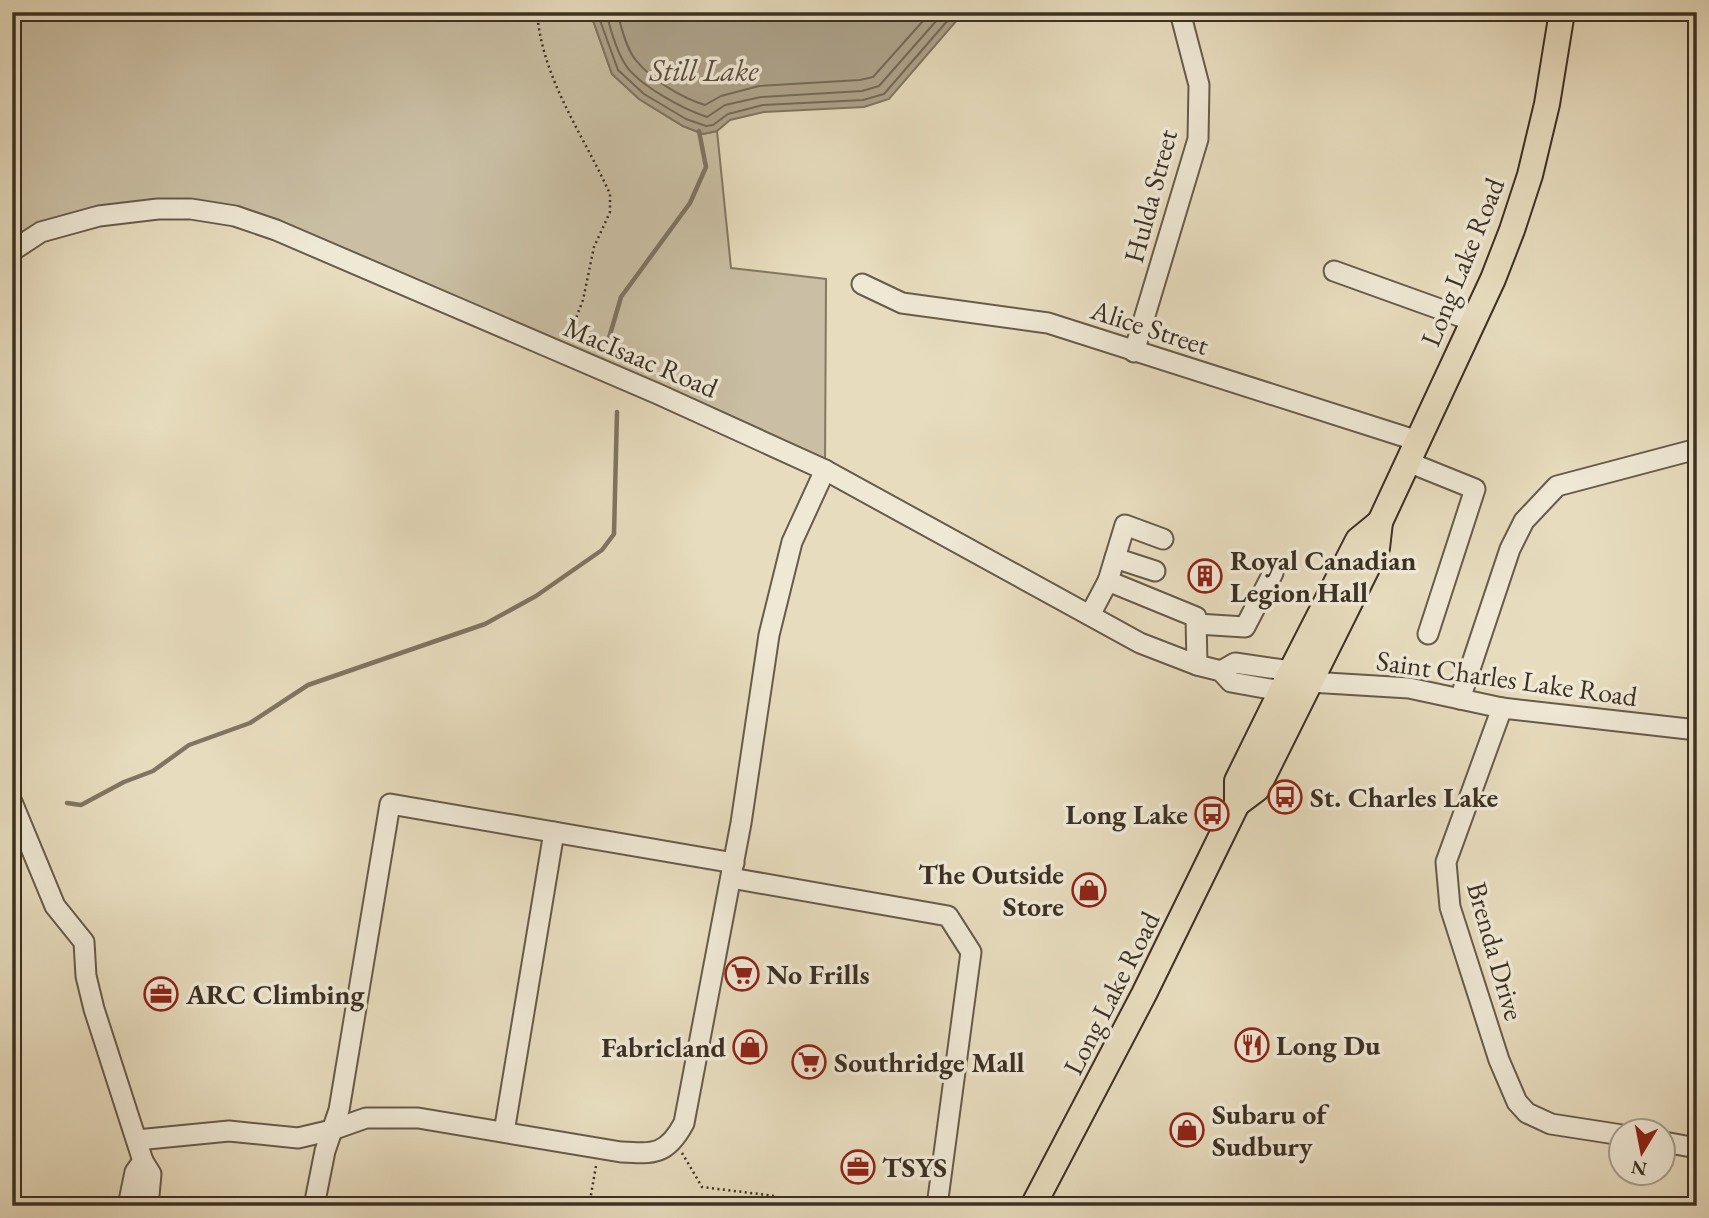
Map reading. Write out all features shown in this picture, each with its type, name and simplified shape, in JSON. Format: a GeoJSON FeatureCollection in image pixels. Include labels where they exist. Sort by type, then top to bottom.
{"type":"FeatureCollection","features":[{"type":"Feature","properties":{"kind":"main road","name":"Long Lake Road"},"geometry":{"type":"LineString","coordinates":[[1033,1206],[1139,1004],[1237,804],[1257,789],[1294,681],[1358,540],[1380,522],[1473,321],[1512,230],[1530,175],[1552,75],[1562,12]]}},
{"type":"Feature","properties":{"kind":"street","name":"Hulda Street"},"geometry":{"type":"LineString","coordinates":[[1134,352],[1198,139],[1199,85],[1180,12]]}},
{"type":"Feature","properties":{"kind":"street","name":"MacIsaac Road"},"geometry":{"type":"LineString","coordinates":[[12,251],[41,232],[99,216],[158,209],[191,209],[235,216],[276,230],[658,394],[825,470],[1140,643],[1197,665],[1222,671],[1235,663],[1294,681]]}},
{"type":"Feature","properties":{"kind":"street"},"geometry":{"type":"LineString","coordinates":[[1334,271],[1473,321]]}},
{"type":"Feature","properties":{"kind":"street","name":"Alice Street"},"geometry":{"type":"LineString","coordinates":[[862,284],[902,303],[1048,323],[1413,451],[1475,489],[1428,634]]}},
{"type":"Feature","properties":{"kind":"street"},"geometry":{"type":"LineString","coordinates":[[1461,699],[1510,549],[1524,521],[1557,486],[1697,449]]}},
{"type":"Feature","properties":{"kind":"street"},"geometry":{"type":"LineString","coordinates":[[137,1140],[229,1131],[298,1138],[366,1118],[418,1118],[598,1148],[654,1154],[674,1141],[684,1124],[732,871],[769,635],[792,542],[825,470]]}},
{"type":"Feature","properties":{"kind":"street"},"geometry":{"type":"LineString","coordinates":[[1090,615],[1108,582],[1125,525],[1163,539]]}},
{"type":"Feature","properties":{"kind":"street"},"geometry":{"type":"LineString","coordinates":[[1115,558],[1155,571]]}},
{"type":"Feature","properties":{"kind":"street"},"geometry":{"type":"LineString","coordinates":[[1196,624],[1245,627],[1273,573]]}},
{"type":"Feature","properties":{"kind":"street"},"geometry":{"type":"LineString","coordinates":[[1108,582],[1196,617],[1197,665]]}},
{"type":"Feature","properties":{"kind":"street","name":"Saint Charles Lake Road"},"geometry":{"type":"LineString","coordinates":[[1294,681],[1409,688],[1502,708],[1697,730]]}},
{"type":"Feature","properties":{"kind":"street","name":"Brenda Drive"},"geometry":{"type":"LineString","coordinates":[[1502,708],[1446,862],[1450,907],[1499,1060],[1517,1102],[1527,1113],[1539,1120],[1608,1133]]}},
{"type":"Feature","properties":{"kind":"street"},"geometry":{"type":"LineString","coordinates":[[12,802],[55,906],[83,942],[86,976],[94,1009],[143,1161],[151,1174],[148,1206]]}},
{"type":"Feature","properties":{"kind":"street"},"geometry":{"type":"LineString","coordinates":[[314,1206],[325,1151],[340,1110],[390,804],[554,832],[948,916],[971,952],[937,1206]]}},
{"type":"Feature","properties":{"kind":"street"},"geometry":{"type":"LineString","coordinates":[[504,1132],[554,832]]}},
{"type":"Feature","properties":{"kind":"street"},"geometry":{"type":"LineString","coordinates":[[1678,1145],[1697,1148]]}},
{"type":"Feature","properties":{"kind":"street"},"geometry":{"type":"LineString","coordinates":[[128,1206],[135,1172],[143,1161]]}},
{"type":"Feature","properties":{"kind":"path"},"geometry":{"type":"LineString","coordinates":[[537,12],[545,60],[561,98],[610,194],[610,212],[594,247],[583,300],[562,353]]}},
{"type":"Feature","properties":{"kind":"path"},"geometry":{"type":"LineString","coordinates":[[674,1141],[702,1187],[775,1196],[774,1206]]}},
{"type":"Feature","properties":{"kind":"path"},"geometry":{"type":"LineString","coordinates":[[589,1206],[598,1148]]}},
{"type":"Feature","properties":{"kind":"shaded area"},"geometry":{"type":"Polygon","coordinates":[[[12,12],[590,12],[612,74],[639,99],[683,126],[703,134],[717,131],[731,268],[826,279],[825,470],[235,216],[99,216],[12,251],[12,12]]]}},
{"type":"Feature","properties":{"kind":"water","name":"Still Lake"},"geometry":{"type":"Polygon","coordinates":[[[590,12],[964,12],[889,99],[864,107],[764,112],[730,120],[717,131],[703,134],[683,126],[639,99],[612,74],[590,12]]]}},
{"type":"Feature","properties":{"kind":"waterway"},"geometry":{"type":"LineString","coordinates":[[609,338],[621,297],[690,203],[706,167],[699,131]]}},
{"type":"Feature","properties":{"kind":"waterway"},"geometry":{"type":"LineString","coordinates":[[67,803],[81,805],[124,782],[153,771],[189,745],[250,723],[308,685],[485,624],[536,596],[602,550],[614,534],[617,412]]}},
{"type":"Feature","properties":{"kind":"place","name":"Royal Canadian Legion Hall"},"geometry":{"type":"Point","coordinates":[1205,576]}},
{"type":"Feature","properties":{"kind":"place","name":"St. Charles Lake"},"geometry":{"type":"Point","coordinates":[1285,797]}},
{"type":"Feature","properties":{"kind":"place","name":"Long Lake"},"geometry":{"type":"Point","coordinates":[1212,814]}},
{"type":"Feature","properties":{"kind":"place","name":"The Outside Store"},"geometry":{"type":"Point","coordinates":[1089,890]}},
{"type":"Feature","properties":{"kind":"place","name":"No Frills"},"geometry":{"type":"Point","coordinates":[742,974]}},
{"type":"Feature","properties":{"kind":"place","name":"ARC Climbing"},"geometry":{"type":"Point","coordinates":[161,994]}},
{"type":"Feature","properties":{"kind":"place","name":"Long Du"},"geometry":{"type":"Point","coordinates":[1252,1045]}},
{"type":"Feature","properties":{"kind":"place","name":"Fabricland"},"geometry":{"type":"Point","coordinates":[750,1047]}},
{"type":"Feature","properties":{"kind":"place","name":"Southridge Mall"},"geometry":{"type":"Point","coordinates":[809,1062]}},
{"type":"Feature","properties":{"kind":"place","name":"Subaru of Sudbury"},"geometry":{"type":"Point","coordinates":[1187,1130]}},
{"type":"Feature","properties":{"kind":"place","name":"TSYS"},"geometry":{"type":"Point","coordinates":[858,1167]}}]}
